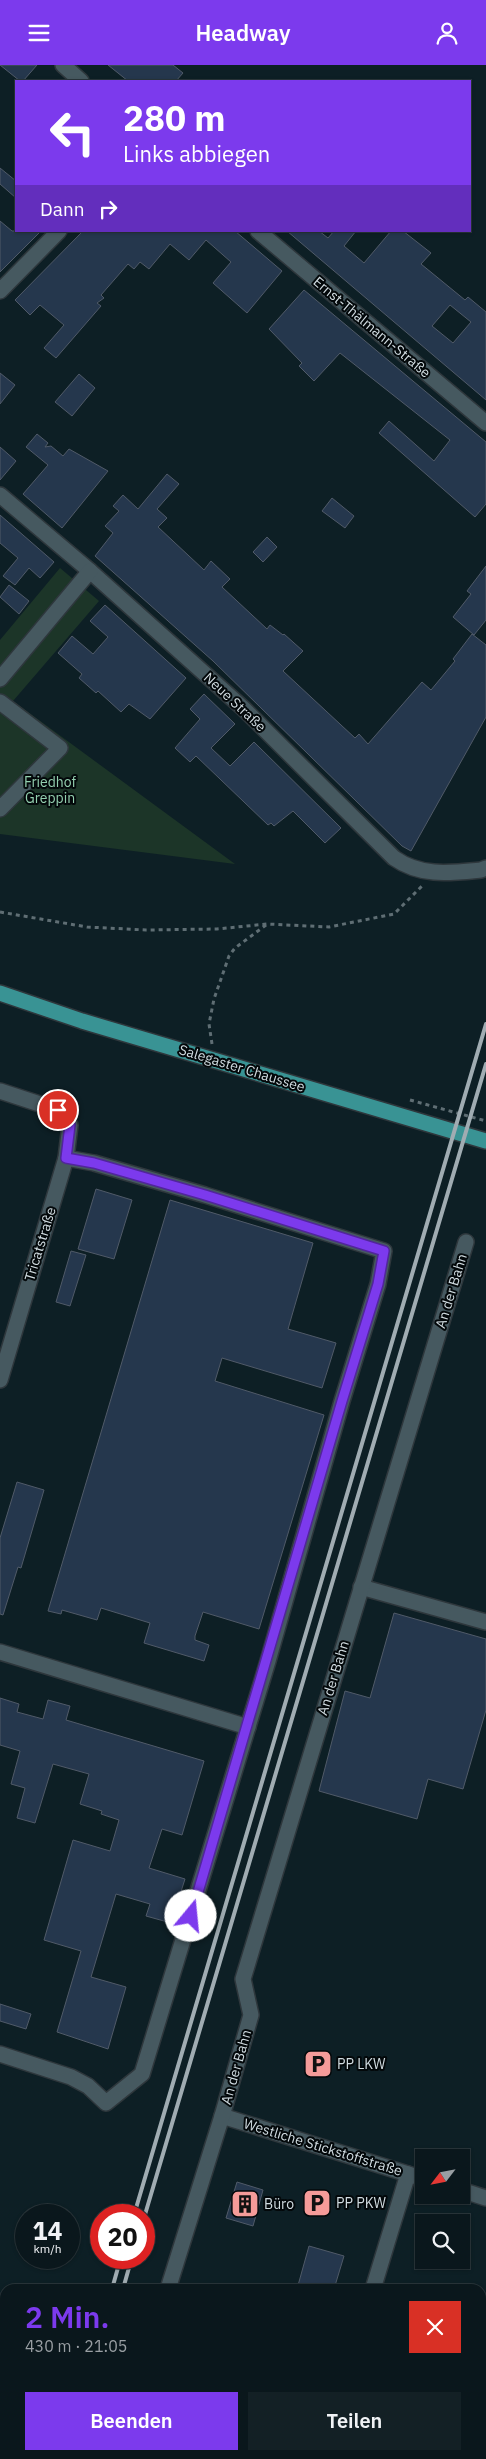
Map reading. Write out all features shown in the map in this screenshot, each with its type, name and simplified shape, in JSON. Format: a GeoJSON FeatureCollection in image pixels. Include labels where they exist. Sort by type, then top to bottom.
{"type":"FeatureCollection","features":[{"type":"Feature","properties":{"kind":"main road","name":"Salegaster Chaussee"},"geometry":{"type":"LineString","coordinates":[[0,993],[82,1021],[486,1141]]}},
{"type":"Feature","properties":{"kind":"street"},"geometry":{"type":"LineString","coordinates":[[62,65],[80,80]]}},
{"type":"Feature","properties":{"kind":"street"},"geometry":{"type":"LineString","coordinates":[[0,291],[58,232]]}},
{"type":"Feature","properties":{"kind":"street","name":"Ernst-Thälmann-Straße"},"geometry":{"type":"LineString","coordinates":[[259,232],[486,423]]}},
{"type":"Feature","properties":{"kind":"street","name":"Neue Straße"},"geometry":{"type":"LineString","coordinates":[[0,495],[90,571],[244,709],[394,858],[405,865],[435,873],[484,869]]}},
{"type":"Feature","properties":{"kind":"street"},"geometry":{"type":"LineString","coordinates":[[0,679],[90,571]]}},
{"type":"Feature","properties":{"kind":"street"},"geometry":{"type":"LineString","coordinates":[[0,701],[60,748],[0,809]]}},
{"type":"Feature","properties":{"kind":"street","name":"Tricatstraße"},"geometry":{"type":"LineString","coordinates":[[0,1091],[58,1110],[70,1125],[66,1158],[0,1380]]}},
{"type":"Feature","properties":{"kind":"street"},"geometry":{"type":"LineString","coordinates":[[0,2054],[71,2077],[88,2086],[106,2103],[142,2074],[248,1727],[339,1410],[378,1284],[384,1251],[94,1163],[66,1158]]}},
{"type":"Feature","properties":{"kind":"street","name":"An der Bahn"},"geometry":{"type":"LineString","coordinates":[[170,2284],[222,2116],[251,2015],[243,1979],[360,1587],[466,1242]]}},
{"type":"Feature","properties":{"kind":"street"},"geometry":{"type":"LineString","coordinates":[[360,1587],[486,1623]]}},
{"type":"Feature","properties":{"kind":"street"},"geometry":{"type":"LineString","coordinates":[[0,1652],[248,1727]]}},
{"type":"Feature","properties":{"kind":"street","name":"Westliche Stickstoffstraße"},"geometry":{"type":"LineString","coordinates":[[222,2116],[415,2176]]}},
{"type":"Feature","properties":{"kind":"street"},"geometry":{"type":"LineString","coordinates":[[375,2284],[408,2174]]}},
{"type":"Feature","properties":{"kind":"street"},"geometry":{"type":"LineString","coordinates":[[470,2193],[486,2198]]}},
{"type":"Feature","properties":{"kind":"path"},"geometry":{"type":"LineString","coordinates":[[0,913],[87,927],[146,930],[216,929],[267,924],[329,927],[394,914],[435,873]]}},
{"type":"Feature","properties":{"kind":"path"},"geometry":{"type":"LineString","coordinates":[[212,1044],[209,1024],[229,956],[267,924]]}},
{"type":"Feature","properties":{"kind":"path"},"geometry":{"type":"LineString","coordinates":[[444,1109],[486,1121]]}},
{"type":"Feature","properties":{"kind":"green space","name":"Friedhof Greppin"},"geometry":{"type":"Polygon","coordinates":[[[60,568],[99,601],[13,701],[235,864],[0,834],[0,640],[60,568]]]}},
{"type":"Feature","properties":{"kind":"building"},"geometry":{"type":"Polygon","coordinates":[[[0,65],[37,65],[24,80],[19,80],[0,65]]]}},
{"type":"Feature","properties":{"kind":"building"},"geometry":{"type":"Polygon","coordinates":[[[108,65],[173,65],[183,73],[177,80],[127,80],[108,65]]]}},
{"type":"Feature","properties":{"kind":"building"},"geometry":{"type":"Polygon","coordinates":[[[0,168],[15,180],[15,197],[0,184],[0,168]]]}},
{"type":"Feature","properties":{"kind":"building"},"geometry":{"type":"Polygon","coordinates":[[[0,221],[15,232],[40,232],[0,272],[0,221]]]}},
{"type":"Feature","properties":{"kind":"building"},"geometry":{"type":"Polygon","coordinates":[[[82,232],[236,232],[282,271],[247,313],[213,283],[231,262],[206,240],[189,260],[170,244],[149,269],[140,262],[134,269],[128,264],[101,295],[104,298],[97,303],[101,306],[56,358],[44,348],[64,325],[40,305],[30,315],[15,300],[82,232]]]}},
{"type":"Feature","properties":{"kind":"building"},"geometry":{"type":"Polygon","coordinates":[[[288,232],[320,232],[328,238],[333,232],[355,232],[344,246],[364,263],[390,232],[404,232],[431,253],[421,264],[465,300],[468,297],[486,312],[486,400],[288,232]],[[450,305],[432,326],[453,343],[471,322],[450,305]]]}},
{"type":"Feature","properties":{"kind":"building"},"geometry":{"type":"Polygon","coordinates":[[[304,290],[486,442],[486,504],[475,517],[379,433],[389,421],[434,461],[450,440],[340,353],[314,381],[299,366],[302,363],[269,329],[304,290]]]}},
{"type":"Feature","properties":{"kind":"building"},"geometry":{"type":"Polygon","coordinates":[[[0,373],[15,385],[0,404],[0,373]]]}},
{"type":"Feature","properties":{"kind":"building"},"geometry":{"type":"Polygon","coordinates":[[[79,374],[95,388],[72,416],[55,402],[79,374]]]}},
{"type":"Feature","properties":{"kind":"building"},"geometry":{"type":"Polygon","coordinates":[[[37,434],[48,443],[45,447],[51,446],[63,456],[69,449],[108,471],[62,528],[23,494],[48,465],[26,447],[37,434]]]}},
{"type":"Feature","properties":{"kind":"building"},"geometry":{"type":"Polygon","coordinates":[[[0,447],[16,461],[0,480],[0,447]]]}},
{"type":"Feature","properties":{"kind":"building"},"geometry":{"type":"Polygon","coordinates":[[[167,474],[179,484],[157,509],[167,518],[158,527],[204,570],[211,561],[230,579],[222,587],[267,629],[270,625],[284,634],[303,651],[283,671],[355,738],[359,734],[368,744],[422,682],[431,690],[455,661],[453,659],[472,634],[486,645],[486,717],[411,851],[402,846],[213,661],[95,556],[113,533],[105,526],[119,511],[113,506],[123,495],[138,509],[167,474]]]}},
{"type":"Feature","properties":{"kind":"building"},"geometry":{"type":"Polygon","coordinates":[[[332,498],[354,516],[345,528],[322,511],[332,498]]]}},
{"type":"Feature","properties":{"kind":"building"},"geometry":{"type":"Polygon","coordinates":[[[0,515],[54,562],[40,578],[29,568],[15,585],[3,576],[18,558],[0,543],[0,515]]]}},
{"type":"Feature","properties":{"kind":"building"},"geometry":{"type":"Polygon","coordinates":[[[267,537],[277,547],[263,562],[253,552],[267,537]]]}},
{"type":"Feature","properties":{"kind":"building"},"geometry":{"type":"Polygon","coordinates":[[[486,566],[486,620],[474,635],[453,617],[471,594],[467,591],[486,566]]]}},
{"type":"Feature","properties":{"kind":"building"},"geometry":{"type":"Polygon","coordinates":[[[9,585],[29,601],[19,614],[0,597],[9,585]]]}},
{"type":"Feature","properties":{"kind":"building"},"geometry":{"type":"Polygon","coordinates":[[[105,605],[186,678],[150,719],[129,704],[121,712],[98,691],[96,693],[79,678],[82,674],[58,653],[72,636],[93,654],[108,637],[90,621],[105,605]]]}},
{"type":"Feature","properties":{"kind":"building"},"geometry":{"type":"Polygon","coordinates":[[[204,694],[235,724],[211,748],[230,766],[254,742],[341,828],[325,843],[293,811],[274,826],[271,823],[268,825],[196,756],[190,762],[175,748],[200,719],[190,709],[204,694]]]}},
{"type":"Feature","properties":{"kind":"building"},"geometry":{"type":"Polygon","coordinates":[[[96,1189],[132,1200],[114,1259],[78,1249],[96,1189]]]}},
{"type":"Feature","properties":{"kind":"building"},"geometry":{"type":"Polygon","coordinates":[[[170,1200],[313,1243],[288,1329],[336,1343],[322,1388],[222,1358],[215,1381],[324,1415],[259,1629],[203,1612],[195,1640],[209,1645],[204,1661],[144,1643],[150,1623],[101,1608],[97,1620],[62,1610],[61,1614],[48,1611],[170,1200]]]}},
{"type":"Feature","properties":{"kind":"building"},"geometry":{"type":"Polygon","coordinates":[[[71,1251],[86,1255],[70,1306],[56,1302],[71,1251]]]}},
{"type":"Feature","properties":{"kind":"building"},"geometry":{"type":"Polygon","coordinates":[[[17,1482],[44,1490],[21,1568],[18,1567],[3,1615],[0,1614],[0,1538],[17,1482]]]}},
{"type":"Feature","properties":{"kind":"building"},"geometry":{"type":"Polygon","coordinates":[[[394,1613],[486,1639],[486,1710],[463,1789],[428,1779],[417,1819],[319,1791],[345,1691],[370,1698],[394,1613]]]}},
{"type":"Feature","properties":{"kind":"building"},"geometry":{"type":"Polygon","coordinates":[[[0,1698],[19,1704],[17,1712],[43,1719],[48,1700],[70,1706],[66,1720],[204,1761],[182,1835],[162,1829],[149,1868],[185,1879],[171,1923],[146,1916],[150,1904],[116,1894],[91,1977],[126,1987],[108,2049],[57,2032],[81,1951],[44,1940],[73,1840],[110,1851],[119,1820],[101,1814],[102,1811],[80,1804],[89,1774],[53,1764],[35,1823],[17,1818],[25,1788],[11,1784],[20,1751],[0,1745],[0,1698]]]}},
{"type":"Feature","properties":{"kind":"building"},"geometry":{"type":"Polygon","coordinates":[[[0,2004],[31,2014],[26,2029],[0,2021],[0,2004]]]}},
{"type":"Feature","properties":{"kind":"building","name":"Büro"},"geometry":{"type":"Polygon","coordinates":[[[237,2182],[263,2190],[253,2226],[226,2218],[237,2182]]]}},
{"type":"Feature","properties":{"kind":"building"},"geometry":{"type":"Polygon","coordinates":[[[309,2246],[344,2256],[336,2284],[298,2284],[309,2246]]]}},
{"type":"Feature","properties":{"kind":"railway"},"geometry":{"type":"LineString","coordinates":[[137,2204],[486,1024]]}},
{"type":"Feature","properties":{"kind":"railway"},"geometry":{"type":"LineString","coordinates":[[148,2204],[486,1064]]}},
{"type":"Feature","properties":{"kind":"railway"},"geometry":{"type":"LineString","coordinates":[[113,2284],[118,2269]]}},
{"type":"Feature","properties":{"kind":"railway"},"geometry":{"type":"LineString","coordinates":[[124,2284],[129,2269]]}},
{"type":"Feature","properties":{"kind":"place","name":"PP LKW"},"geometry":{"type":"Point","coordinates":[318,2064]}},
{"type":"Feature","properties":{"kind":"place","name":"PP PKW"},"geometry":{"type":"Point","coordinates":[317,2203]}},
{"type":"Feature","properties":{"kind":"place","name":"Büro"},"geometry":{"type":"Point","coordinates":[245,2204]}},
{"type":"Feature","properties":{"kind":"route"},"geometry":{"type":"LineString","coordinates":[[58,1110],[70,1125],[66,1158],[94,1163],[205,1195],[384,1251],[378,1284],[191,1916]]}}]}
